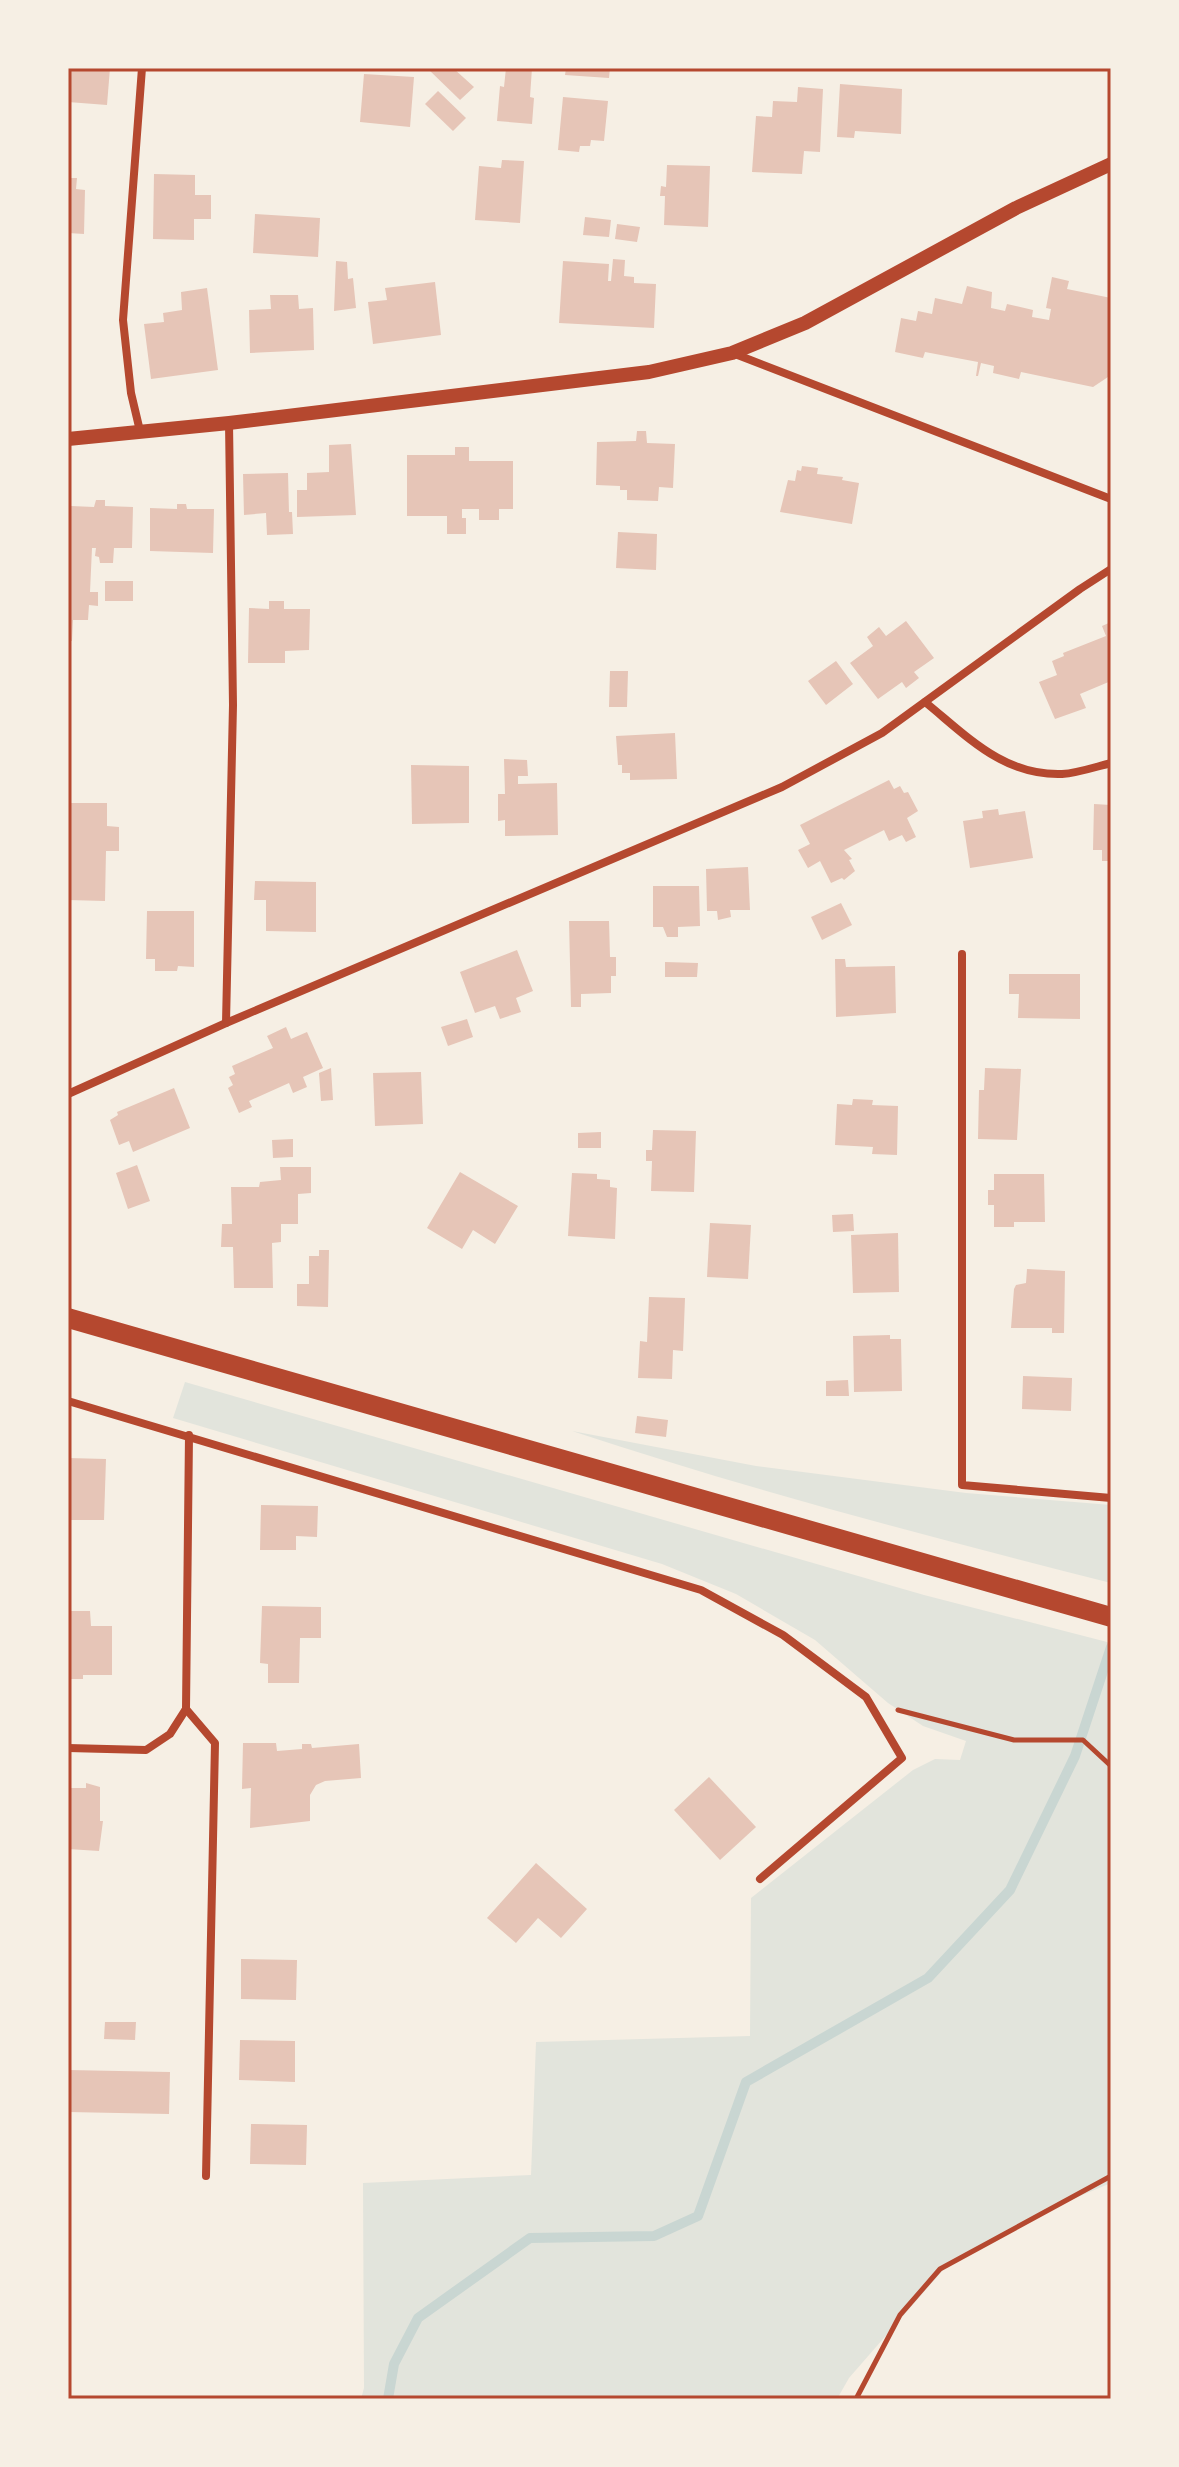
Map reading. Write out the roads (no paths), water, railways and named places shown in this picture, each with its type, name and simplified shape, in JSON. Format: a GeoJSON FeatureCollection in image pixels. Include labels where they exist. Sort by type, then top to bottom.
{"type":"FeatureCollection","features":[{"type":"Feature","properties":{"kind":"main road"},"geometry":{"type":"LineString","coordinates":[[68,1318],[1103,1615]]}},
{"type":"Feature","properties":{"kind":"street"},"geometry":{"type":"LineString","coordinates":[[140,431],[131,393],[123,320],[142,68]]}},
{"type":"Feature","properties":{"kind":"street"},"geometry":{"type":"LineString","coordinates":[[68,439],[229,423],[649,372],[732,353],[805,323],[1016,208],[1111,164]]}},
{"type":"Feature","properties":{"kind":"street"},"geometry":{"type":"LineString","coordinates":[[732,353],[1111,499]]}},
{"type":"Feature","properties":{"kind":"street"},"geometry":{"type":"LineString","coordinates":[[226,1023],[233,705],[229,423]]}},
{"type":"Feature","properties":{"kind":"street"},"geometry":{"type":"LineString","coordinates":[[68,1094],[226,1023],[782,787],[882,733],[1111,569]]}},
{"type":"Feature","properties":{"kind":"street"},"geometry":{"type":"LineString","coordinates":[[925,702],[992,757],[1032,772],[1064,774],[1111,763]]}},
{"type":"Feature","properties":{"kind":"street"},"geometry":{"type":"LineString","coordinates":[[962,954],[962,1485],[1111,1498]]}},
{"type":"Feature","properties":{"kind":"street"},"geometry":{"type":"LineString","coordinates":[[68,1401],[701,1590],[783,1635],[866,1697],[902,1758],[760,1879]]}},
{"type":"Feature","properties":{"kind":"street"},"geometry":{"type":"LineString","coordinates":[[68,1748],[146,1750],[170,1734],[186,1709],[189,1435]]}},
{"type":"Feature","properties":{"kind":"street"},"geometry":{"type":"LineString","coordinates":[[186,1709],[215,1743],[206,2176]]}},
{"type":"Feature","properties":{"kind":"waterway"},"geometry":{"type":"LineString","coordinates":[[388,2399],[394,2364],[418,2318],[530,2238],[654,2236],[698,2216],[746,2082],[928,1978],[1010,1890],[1075,1756],[1111,1647]]}}]}
